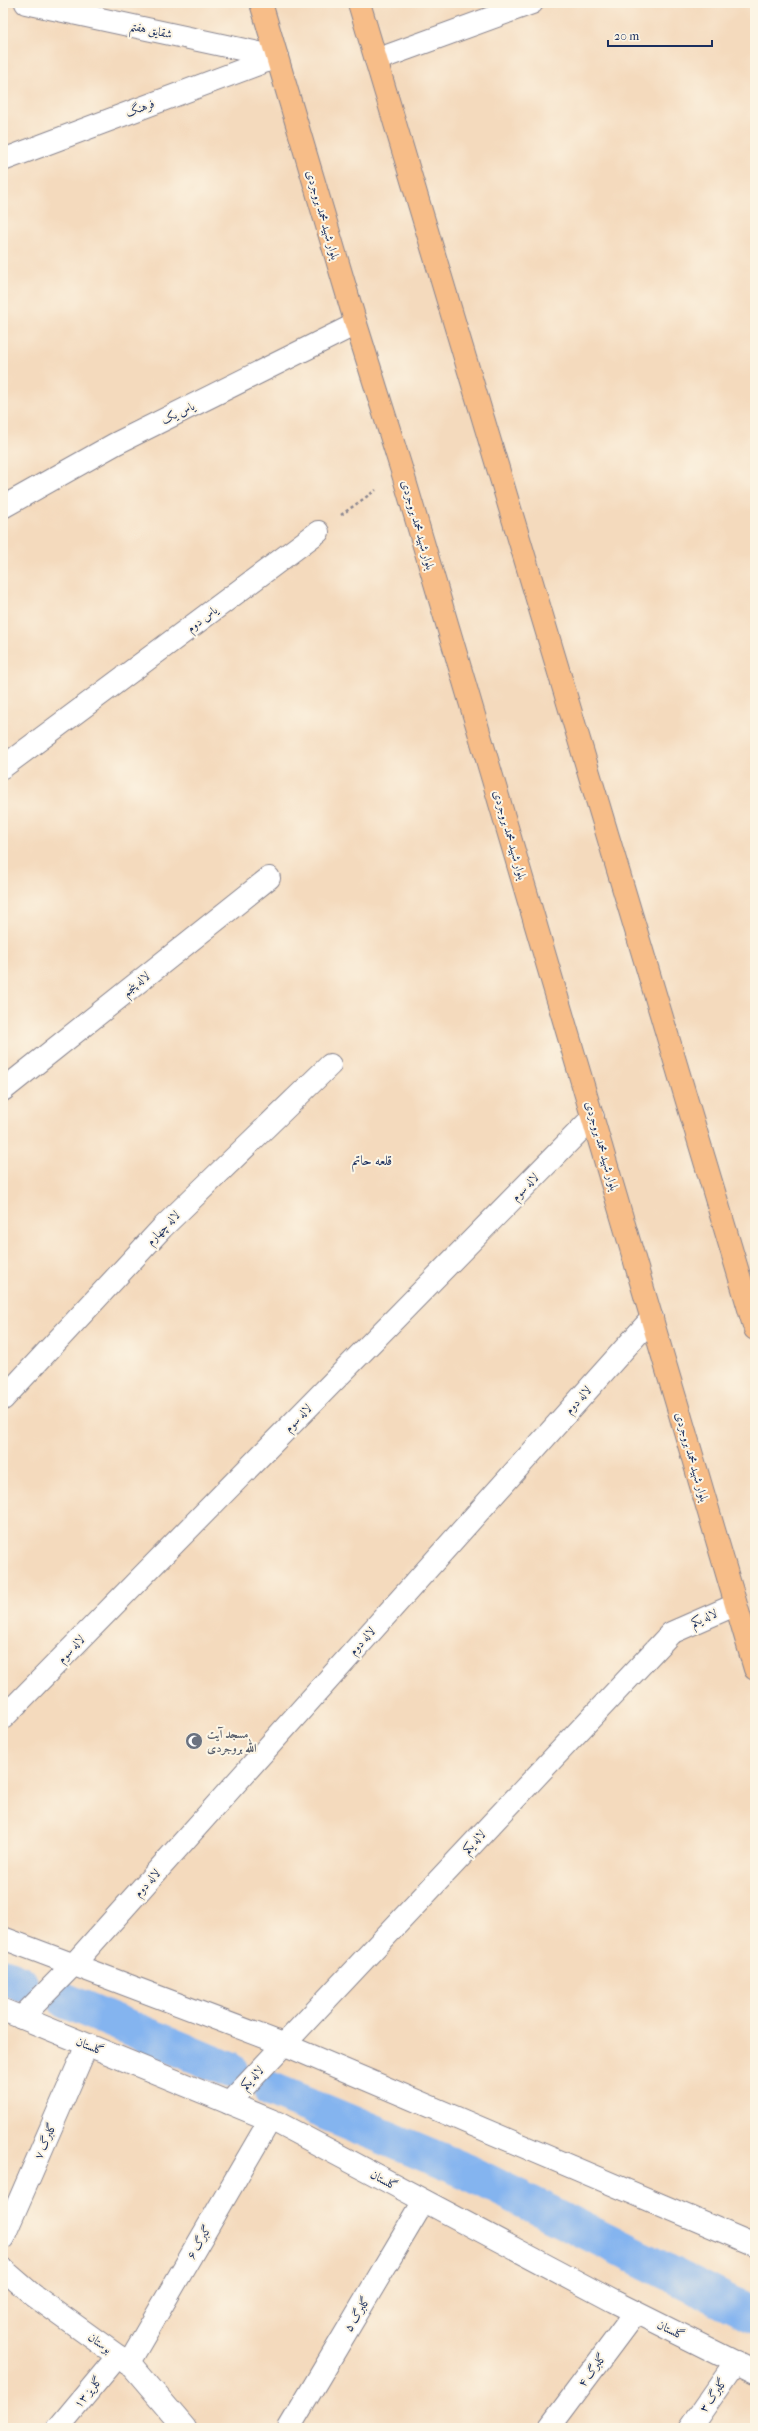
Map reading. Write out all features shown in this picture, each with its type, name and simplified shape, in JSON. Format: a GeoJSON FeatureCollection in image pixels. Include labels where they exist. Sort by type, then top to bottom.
{"type":"FeatureCollection","features":[{"type":"Feature","properties":{"kind":"highway","name":"بلوار شهید محمد بروجردی"},"geometry":{"type":"LineString","coordinates":[[261,3],[356,324],[402,471],[755,1669]]}},
{"type":"Feature","properties":{"kind":"highway"},"geometry":{"type":"LineString","coordinates":[[359,3],[755,1329]]}},
{"type":"Feature","properties":{"kind":"street","name":"شقایق هفتم"},"geometry":{"type":"LineString","coordinates":[[26,3],[277,57]]}},
{"type":"Feature","properties":{"kind":"street"},"geometry":{"type":"LineString","coordinates":[[376,60],[532,3]]}},
{"type":"Feature","properties":{"kind":"street","name":"فرهنگ"},"geometry":{"type":"LineString","coordinates":[[3,160],[277,57]]}},
{"type":"Feature","properties":{"kind":"street","name":"یاس یک"},"geometry":{"type":"LineString","coordinates":[[3,507],[115,444],[356,324]]}},
{"type":"Feature","properties":{"kind":"street","name":"یاس دوم"},"geometry":{"type":"LineString","coordinates":[[3,767],[318,532]]}},
{"type":"Feature","properties":{"kind":"street","name":"لاله پنجم"},"geometry":{"type":"LineString","coordinates":[[3,1090],[269,878]]}},
{"type":"Feature","properties":{"kind":"street","name":"لاله چهارم"},"geometry":{"type":"LineString","coordinates":[[3,1399],[162,1228],[330,1065]]}},
{"type":"Feature","properties":{"kind":"street","name":"لاله سوم"},"geometry":{"type":"LineString","coordinates":[[3,1718],[593,1118]]}},
{"type":"Feature","properties":{"kind":"street","name":"لاله دوم"},"geometry":{"type":"LineString","coordinates":[[12,2014],[73,1965],[652,1318]]}},
{"type":"Feature","properties":{"kind":"street","name":"لاله یکم"},"geometry":{"type":"LineString","coordinates":[[229,2103],[671,1633],[735,1605]]}},
{"type":"Feature","properties":{"kind":"street"},"geometry":{"type":"LineString","coordinates":[[3,1938],[283,2044],[755,2245]]}},
{"type":"Feature","properties":{"kind":"street","name":"گلستان"},"geometry":{"type":"LineString","coordinates":[[12,2014],[270,2120],[635,2313],[755,2372]]}},
{"type":"Feature","properties":{"kind":"street","name":"گلبرگ ۷"},"geometry":{"type":"LineString","coordinates":[[3,2238],[87,2045]]}},
{"type":"Feature","properties":{"kind":"street","name":"گبرگ ۶"},"geometry":{"type":"LineString","coordinates":[[123,2360],[270,2120]]}},
{"type":"Feature","properties":{"kind":"street","name":"گلبرگ ۵"},"geometry":{"type":"LineString","coordinates":[[289,2428],[424,2201]]}},
{"type":"Feature","properties":{"kind":"street","name":"بوستان"},"geometry":{"type":"LineString","coordinates":[[3,2269],[33,2295],[123,2360],[185,2428]]}},
{"type":"Feature","properties":{"kind":"street","name":"گلبرگ ۴"},"geometry":{"type":"LineString","coordinates":[[549,2428],[635,2313]]}},
{"type":"Feature","properties":{"kind":"street","name":"گلریز ۱۳"},"geometry":{"type":"LineString","coordinates":[[58,2428],[123,2360]]}},
{"type":"Feature","properties":{"kind":"street","name":"گلبرگ ۳"},"geometry":{"type":"LineString","coordinates":[[690,2428],[736,2362]]}},
{"type":"Feature","properties":{"kind":"path"},"geometry":{"type":"LineString","coordinates":[[318,532],[402,471]]}},
{"type":"Feature","properties":{"kind":"waterway"},"geometry":{"type":"LineString","coordinates":[[3,1976],[20,1983]]}},
{"type":"Feature","properties":{"kind":"waterway"},"geometry":{"type":"LineString","coordinates":[[66,2001],[230,2070]]}},
{"type":"Feature","properties":{"kind":"waterway"},"geometry":{"type":"LineString","coordinates":[[272,2090],[466,2171],[755,2316]]}},
{"type":"Feature","properties":{"kind":"place","name":"مسجد آیت الله بروجردی"},"geometry":{"type":"Point","coordinates":[194,1741]}},
{"type":"Feature","properties":{"kind":"district","name":"قلعه حاتم"},"geometry":{"type":"Point","coordinates":[372,1160]}}]}
